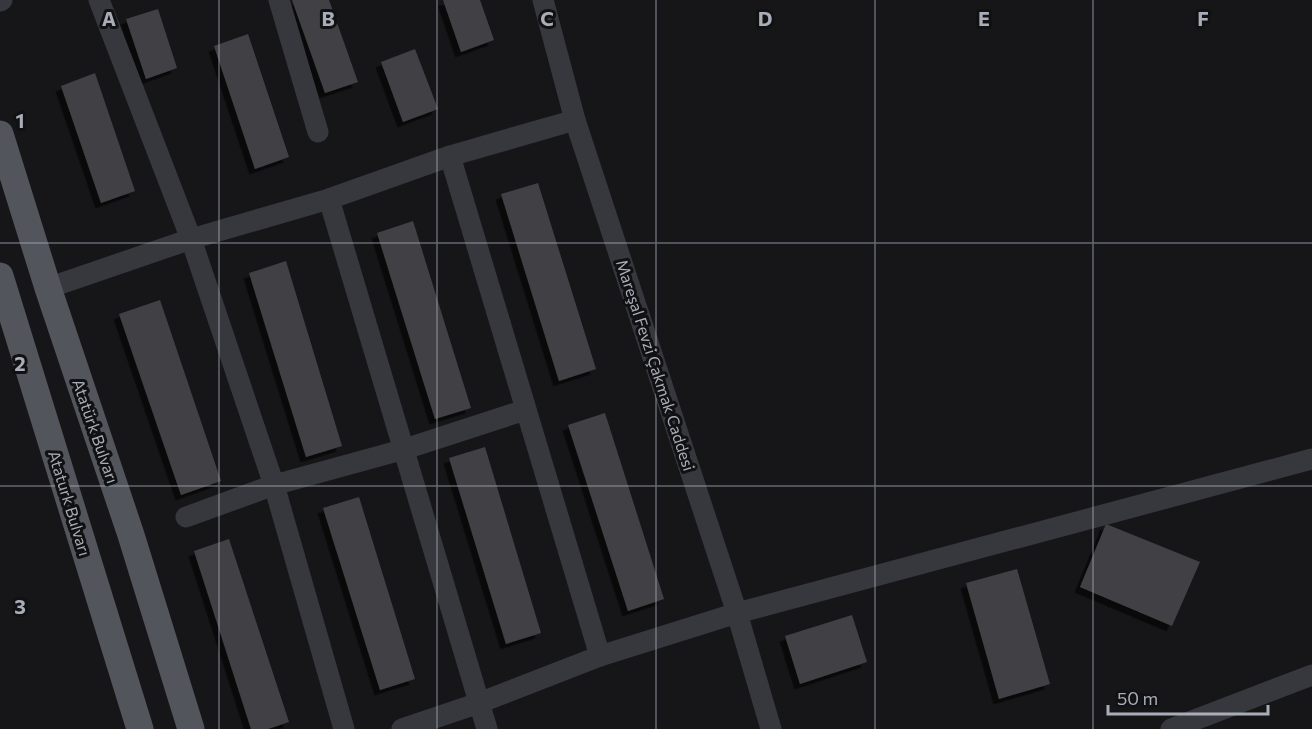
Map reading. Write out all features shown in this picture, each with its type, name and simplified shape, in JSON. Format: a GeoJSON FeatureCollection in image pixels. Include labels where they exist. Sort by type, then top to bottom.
{"type":"FeatureCollection","features":[{"type":"Feature","properties":{"kind":"main road","name":"Atatürk Bulvarı"},"geometry":{"type":"LineString","coordinates":[[0,134],[48,288],[131,535],[191,729]]}},
{"type":"Feature","properties":{"kind":"main road","name":"Ataturk Bulvarı"},"geometry":{"type":"LineString","coordinates":[[0,276],[140,729]]}},
{"type":"Feature","properties":{"kind":"street"},"geometry":{"type":"LineString","coordinates":[[99,0],[191,239],[274,485],[344,729]]}},
{"type":"Feature","properties":{"kind":"street"},"geometry":{"type":"LineString","coordinates":[[279,0],[318,132]]}},
{"type":"Feature","properties":{"kind":"street","name":"Mareşal Fevzi Çakmak Caddesi"},"geometry":{"type":"LineString","coordinates":[[543,0],[575,120],[737,613],[771,729]]}},
{"type":"Feature","properties":{"kind":"street"},"geometry":{"type":"LineString","coordinates":[[48,288],[191,239],[329,199],[450,156],[575,120]]}},
{"type":"Feature","properties":{"kind":"street"},"geometry":{"type":"LineString","coordinates":[[450,156],[600,656]]}},
{"type":"Feature","properties":{"kind":"street"},"geometry":{"type":"LineString","coordinates":[[329,199],[487,729]]}},
{"type":"Feature","properties":{"kind":"street"},"geometry":{"type":"LineString","coordinates":[[186,517],[274,485],[405,449],[525,410]]}},
{"type":"Feature","properties":{"kind":"street"},"geometry":{"type":"LineString","coordinates":[[402,729],[479,703],[600,656],[737,613],[1312,459]]}},
{"type":"Feature","properties":{"kind":"street"},"geometry":{"type":"LineString","coordinates":[[1171,729],[1312,675]]}},
{"type":"Feature","properties":{"kind":"building"},"geometry":{"type":"Polygon","coordinates":[[[292,0],[329,0],[358,82],[325,93],[292,0]]]}},
{"type":"Feature","properties":{"kind":"building"},"geometry":{"type":"Polygon","coordinates":[[[443,0],[480,0],[494,40],[461,52],[443,0]]]}},
{"type":"Feature","properties":{"kind":"building"},"geometry":{"type":"Polygon","coordinates":[[[158,9],[177,68],[146,79],[126,19],[158,9]]]}},
{"type":"Feature","properties":{"kind":"building"},"geometry":{"type":"Polygon","coordinates":[[[248,34],[289,157],[255,169],[214,46],[248,34]]]}},
{"type":"Feature","properties":{"kind":"building"},"geometry":{"type":"Polygon","coordinates":[[[415,49],[438,109],[403,122],[381,62],[415,49]]]}},
{"type":"Feature","properties":{"kind":"building"},"geometry":{"type":"Polygon","coordinates":[[[95,73],[135,191],[101,203],[61,86],[95,73]]]}},
{"type":"Feature","properties":{"kind":"building"},"geometry":{"type":"Polygon","coordinates":[[[538,183],[596,369],[559,381],[501,194],[538,183]]]}},
{"type":"Feature","properties":{"kind":"building"},"geometry":{"type":"Polygon","coordinates":[[[413,221],[471,408],[435,419],[377,233],[413,221]]]}},
{"type":"Feature","properties":{"kind":"building"},"geometry":{"type":"Polygon","coordinates":[[[286,261],[342,446],[306,457],[249,273],[286,261]]]}},
{"type":"Feature","properties":{"kind":"building"},"geometry":{"type":"Polygon","coordinates":[[[160,300],[221,481],[181,495],[119,314],[160,300]]]}},
{"type":"Feature","properties":{"kind":"building"},"geometry":{"type":"Polygon","coordinates":[[[605,413],[664,599],[628,611],[568,425],[605,413]]]}},
{"type":"Feature","properties":{"kind":"building"},"geometry":{"type":"Polygon","coordinates":[[[485,447],[541,633],[506,644],[449,458],[485,447]]]}},
{"type":"Feature","properties":{"kind":"building"},"geometry":{"type":"Polygon","coordinates":[[[359,497],[415,679],[380,690],[323,508],[359,497]]]}},
{"type":"Feature","properties":{"kind":"building"},"geometry":{"type":"Polygon","coordinates":[[[1106,524],[1200,562],[1172,626],[1080,587],[1106,524]]]}},
{"type":"Feature","properties":{"kind":"building"},"geometry":{"type":"Polygon","coordinates":[[[229,539],[289,722],[268,729],[251,729],[194,551],[229,539]]]}},
{"type":"Feature","properties":{"kind":"building"},"geometry":{"type":"Polygon","coordinates":[[[1017,569],[1050,684],[999,699],[966,583],[1017,569]]]}},
{"type":"Feature","properties":{"kind":"building"},"geometry":{"type":"Polygon","coordinates":[[[852,615],[867,662],[800,684],[785,636],[852,615]]]}}]}
